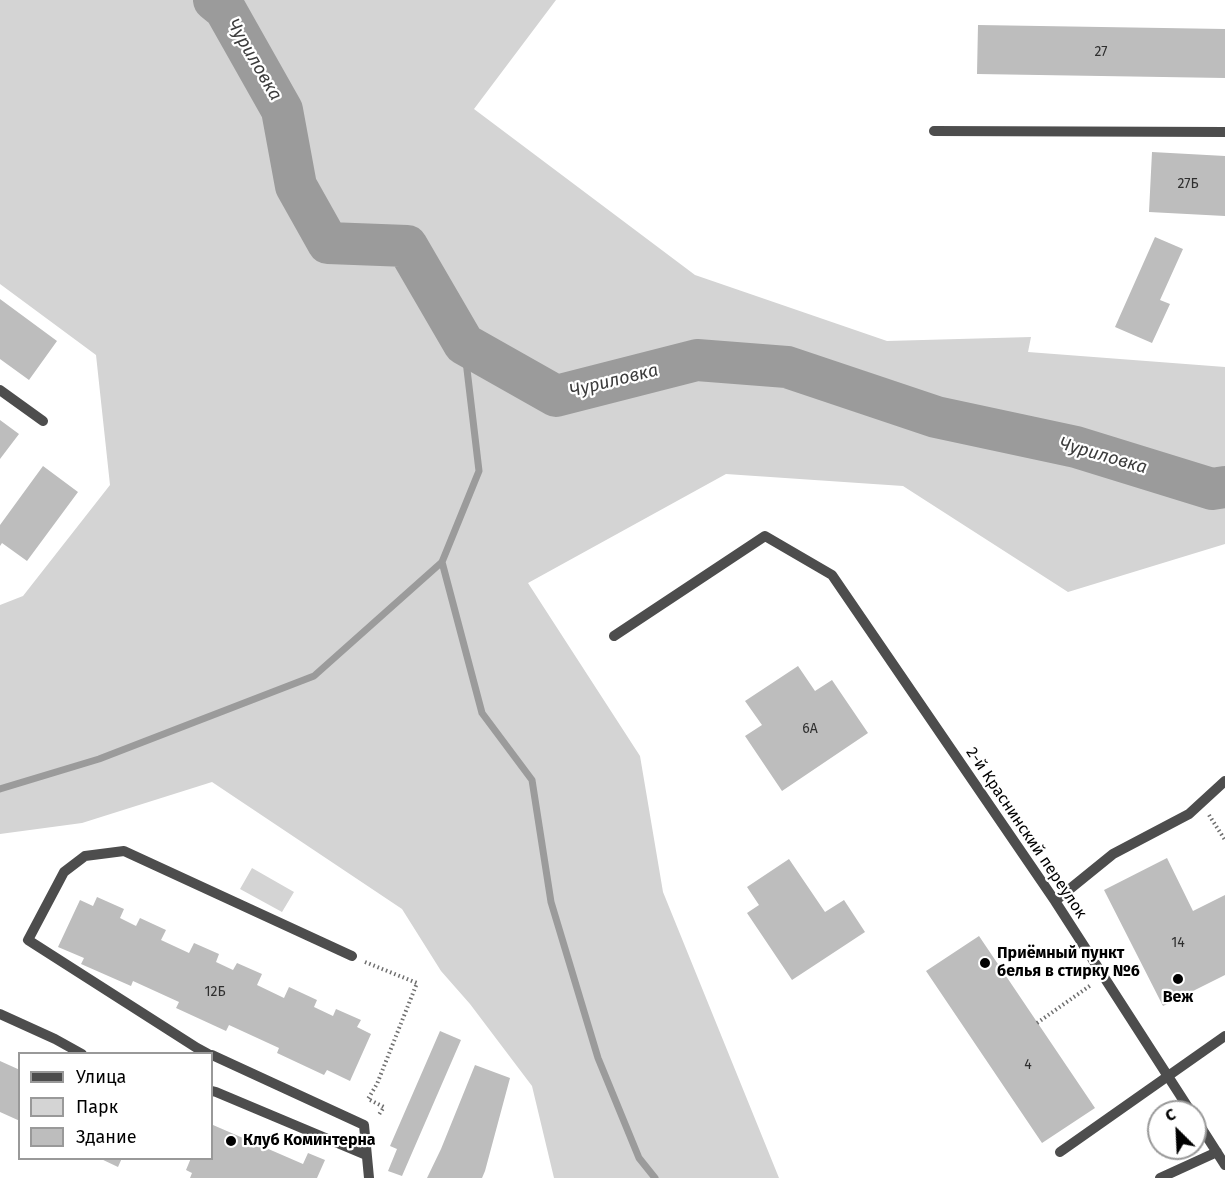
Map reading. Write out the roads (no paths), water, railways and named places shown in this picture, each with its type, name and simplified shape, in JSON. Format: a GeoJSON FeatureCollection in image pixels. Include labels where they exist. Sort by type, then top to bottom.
{"type":"FeatureCollection","features":[{"type":"Feature","properties":{"kind":"street"},"geometry":{"type":"LineString","coordinates":[[934,131],[1225,132]]}},
{"type":"Feature","properties":{"kind":"street"},"geometry":{"type":"LineString","coordinates":[[0,390],[43,421]]}},
{"type":"Feature","properties":{"kind":"street","name":"2-й Краснинский переулок"},"geometry":{"type":"LineString","coordinates":[[614,636],[765,536],[832,575],[1055,901],[1183,1100]]}},
{"type":"Feature","properties":{"kind":"street"},"geometry":{"type":"LineString","coordinates":[[1055,901],[1113,854],[1189,814],[1225,781]]}},
{"type":"Feature","properties":{"kind":"street"},"geometry":{"type":"LineString","coordinates":[[206,1052],[28,940],[64,872],[85,856],[124,851],[352,956]]}},
{"type":"Feature","properties":{"kind":"street"},"geometry":{"type":"LineString","coordinates":[[0,1014],[80,1052]]}},
{"type":"Feature","properties":{"kind":"street"},"geometry":{"type":"LineString","coordinates":[[1060,1152],[1225,1036]]}},
{"type":"Feature","properties":{"kind":"street"},"geometry":{"type":"LineString","coordinates":[[213,1055],[364,1125],[369,1178]]}},
{"type":"Feature","properties":{"kind":"street"},"geometry":{"type":"LineString","coordinates":[[213,1091],[366,1155]]}},
{"type":"Feature","properties":{"kind":"street"},"geometry":{"type":"LineString","coordinates":[[1207,1137],[1225,1165]]}},
{"type":"Feature","properties":{"kind":"street"},"geometry":{"type":"LineString","coordinates":[[1160,1178],[1216,1152]]}},
{"type":"Feature","properties":{"kind":"waterway","name":"Чуриловка"},"geometry":{"type":"LineString","coordinates":[[214,0],[225,9],[282,110],[296,186],[328,243],[407,246],[464,344],[556,396],[697,360],[787,367],[936,417],[1076,447],[1212,489],[1225,487]]}},
{"type":"Feature","properties":{"kind":"waterway"},"geometry":{"type":"LineString","coordinates":[[0,789],[99,759],[314,676],[442,562],[479,471],[464,344]]}},
{"type":"Feature","properties":{"kind":"waterway"},"geometry":{"type":"LineString","coordinates":[[442,562],[482,713],[532,780],[551,902],[598,1058],[639,1158],[655,1178]]}},
{"type":"Feature","properties":{"kind":"place","name":"Приёмный пункт белья в стирку №6"},"geometry":{"type":"Point","coordinates":[985,963]}},
{"type":"Feature","properties":{"kind":"place","name":"Веж"},"geometry":{"type":"Point","coordinates":[1178,979]}},
{"type":"Feature","properties":{"kind":"place","name":"Клуб Коминтерна"},"geometry":{"type":"Point","coordinates":[231,1141]}}]}
